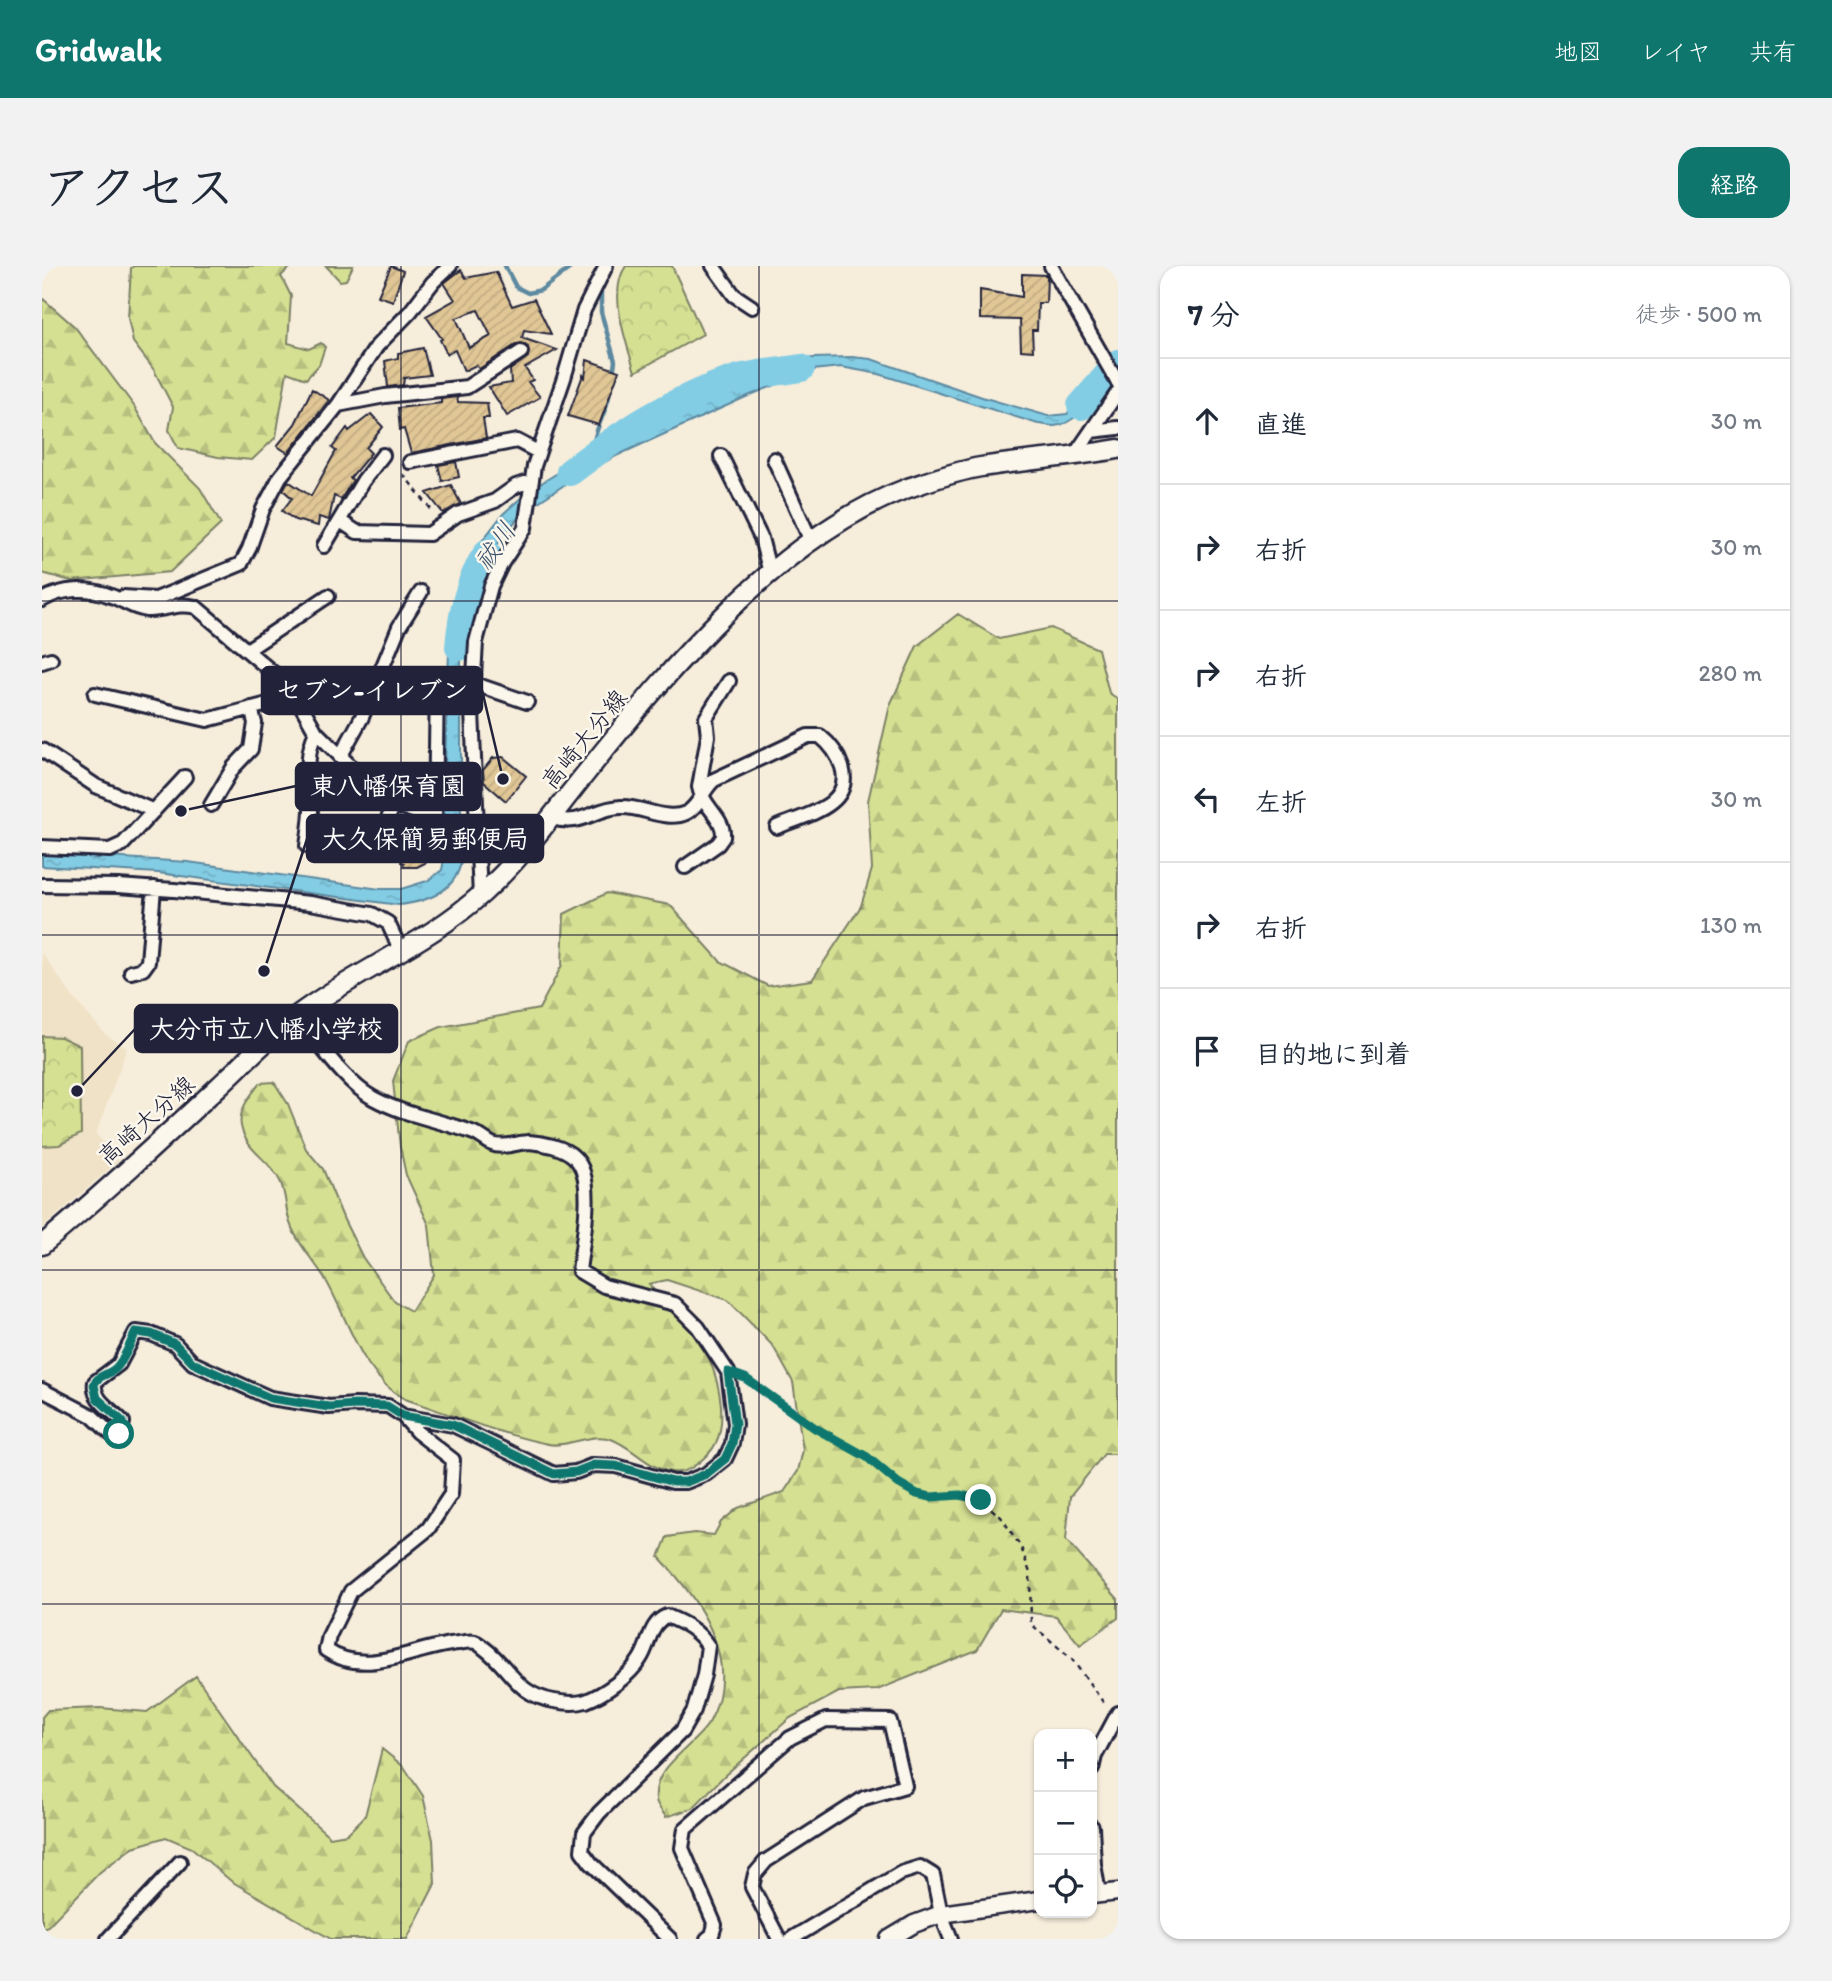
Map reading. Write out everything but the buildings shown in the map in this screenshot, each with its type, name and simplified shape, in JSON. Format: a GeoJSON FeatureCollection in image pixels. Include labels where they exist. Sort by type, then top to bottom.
{"type":"FeatureCollection","features":[{"type":"Feature","properties":{"kind":"main road","name":"高崎大分線"},"geometry":{"type":"LineString","coordinates":[[42,1245],[296,1016],[337,988],[429,934],[480,897],[521,856],[643,704],[695,647],[770,573],[811,541],[872,504],[937,479],[980,467],[1118,449]]}},
{"type":"Feature","properties":{"kind":"street"},"geometry":{"type":"LineString","coordinates":[[42,600],[53,593],[69,590],[91,590],[111,595],[156,599],[241,564],[263,509],[280,477],[338,405],[377,346],[450,266]]}},
{"type":"Feature","properties":{"kind":"street"},"geometry":{"type":"LineString","coordinates":[[480,897],[472,833],[472,683],[476,642],[487,596],[502,563],[522,536],[529,512],[530,484],[538,452],[584,310],[606,266]]}},
{"type":"Feature","properties":{"kind":"street"},"geometry":{"type":"LineString","coordinates":[[712,266],[734,295],[752,307]]}},
{"type":"Feature","properties":{"kind":"street"},"geometry":{"type":"LineString","coordinates":[[1051,266],[1118,383]]}},
{"type":"Feature","properties":{"kind":"street"},"geometry":{"type":"LineString","coordinates":[[338,405],[385,396],[467,387],[521,352]]}},
{"type":"Feature","properties":{"kind":"street"},"geometry":{"type":"LineString","coordinates":[[1074,456],[1118,392]]}},
{"type":"Feature","properties":{"kind":"street"},"geometry":{"type":"LineString","coordinates":[[1091,431],[1118,428]]}},
{"type":"Feature","properties":{"kind":"street"},"geometry":{"type":"LineString","coordinates":[[410,462],[517,440],[538,452]]}},
{"type":"Feature","properties":{"kind":"street"},"geometry":{"type":"LineString","coordinates":[[324,546],[363,481],[383,455]]}},
{"type":"Feature","properties":{"kind":"street"},"geometry":{"type":"LineString","coordinates":[[721,456],[761,538],[770,573]]}},
{"type":"Feature","properties":{"kind":"street"},"geometry":{"type":"LineString","coordinates":[[774,459],[811,541]]}},
{"type":"Feature","properties":{"kind":"street"},"geometry":{"type":"LineString","coordinates":[[340,521],[357,532],[423,535],[435,532],[458,514],[495,501],[516,486],[530,484]]}},
{"type":"Feature","properties":{"kind":"street"},"geometry":{"type":"LineString","coordinates":[[340,757],[362,717],[399,628],[421,592]]}},
{"type":"Feature","properties":{"kind":"street"},"geometry":{"type":"LineString","coordinates":[[111,595],[145,610],[178,604],[196,607],[298,696],[316,732],[381,796],[394,804],[472,833]]}},
{"type":"Feature","properties":{"kind":"street"},"geometry":{"type":"LineString","coordinates":[[247,650],[328,596]]}},
{"type":"Feature","properties":{"kind":"street"},"geometry":{"type":"LineString","coordinates":[[437,680],[439,821]]}},
{"type":"Feature","properties":{"kind":"street"},"geometry":{"type":"LineString","coordinates":[[685,867],[718,844],[723,837],[722,825],[701,796],[700,781],[708,736],[706,718],[729,681]]}},
{"type":"Feature","properties":{"kind":"street"},"geometry":{"type":"LineString","coordinates":[[472,683],[527,702]]}},
{"type":"Feature","properties":{"kind":"street"},"geometry":{"type":"LineString","coordinates":[[95,694],[207,720],[298,696]]}},
{"type":"Feature","properties":{"kind":"street"},"geometry":{"type":"LineString","coordinates":[[211,805],[233,768],[251,749],[255,723],[251,708]]}},
{"type":"Feature","properties":{"kind":"street"},"geometry":{"type":"LineString","coordinates":[[307,846],[311,802],[307,757],[316,732]]}},
{"type":"Feature","properties":{"kind":"street"},"geometry":{"type":"LineString","coordinates":[[552,818],[579,820],[609,809],[624,807],[674,816],[691,810],[715,780],[808,736],[820,736],[831,747],[840,763],[844,780],[842,792],[832,803],[777,827]]}},
{"type":"Feature","properties":{"kind":"street"},"geometry":{"type":"LineString","coordinates":[[42,750],[96,786],[154,811]]}},
{"type":"Feature","properties":{"kind":"street"},"geometry":{"type":"LineString","coordinates":[[42,847],[110,850],[123,844],[185,777]]}},
{"type":"Feature","properties":{"kind":"street"},"geometry":{"type":"LineString","coordinates":[[374,845],[394,804]]}},
{"type":"Feature","properties":{"kind":"street"},"geometry":{"type":"LineString","coordinates":[[42,885],[154,888],[310,903],[372,914],[388,923],[401,951]]}},
{"type":"Feature","properties":{"kind":"street"},"geometry":{"type":"LineString","coordinates":[[131,972],[142,969],[148,962],[154,888]]}},
{"type":"Feature","properties":{"kind":"street"},"geometry":{"type":"LineString","coordinates":[[296,1016],[344,1073],[371,1097],[417,1118],[472,1133],[491,1144],[501,1146],[528,1142],[559,1148],[575,1157],[585,1174],[587,1196],[579,1271],[604,1286],[675,1304],[698,1327],[728,1372],[735,1424],[732,1444],[725,1459],[706,1474],[686,1482],[673,1482],[616,1466],[594,1465],[576,1472],[554,1474],[453,1425],[403,1416]]}},
{"type":"Feature","properties":{"kind":"street"},"geometry":{"type":"LineString","coordinates":[[42,1390],[92,1416],[111,1434],[119,1434],[123,1422],[97,1398],[94,1385],[99,1377],[112,1372],[119,1364],[136,1332],[151,1334],[175,1344],[193,1363],[270,1398],[329,1407],[387,1406],[403,1416],[417,1432],[453,1460],[450,1494],[428,1529],[351,1591],[329,1636],[326,1650],[338,1658],[372,1663],[449,1643],[475,1642],[493,1655],[525,1692],[541,1699],[564,1703],[585,1701],[632,1670],[642,1657],[658,1619],[667,1616],[684,1622],[701,1635],[708,1646],[704,1675],[694,1710],[682,1731],[599,1812],[584,1833],[582,1851],[670,1939]]}},
{"type":"Feature","properties":{"kind":"street"},"geometry":{"type":"LineString","coordinates":[[1097,1752],[1116,1715]]}},
{"type":"Feature","properties":{"kind":"street"},"geometry":{"type":"LineString","coordinates":[[707,1939],[712,1935],[715,1924],[682,1848],[685,1829],[790,1738],[826,1720],[890,1721],[905,1786],[864,1798],[766,1861],[755,1874],[752,1887],[779,1939]]}},
{"type":"Feature","properties":{"kind":"street"},"geometry":{"type":"LineString","coordinates":[[108,1939],[180,1862]]}},
{"type":"Feature","properties":{"kind":"street"},"geometry":{"type":"LineString","coordinates":[[791,1939],[901,1873],[920,1867],[933,1875],[951,1939]]}},
{"type":"Feature","properties":{"kind":"street"},"geometry":{"type":"LineString","coordinates":[[1097,1894],[1118,1892]]}},
{"type":"Feature","properties":{"kind":"street"},"geometry":{"type":"LineString","coordinates":[[889,1939],[914,1924],[942,1914],[1034,1901]]}},
{"type":"Feature","properties":{"kind":"path"},"geometry":{"type":"LineString","coordinates":[[383,455],[404,474],[443,524]]}},
{"type":"Feature","properties":{"kind":"path"},"geometry":{"type":"LineString","coordinates":[[728,1372],[745,1378],[815,1428],[867,1457],[898,1483],[917,1494],[931,1497],[960,1495],[981,1500],[1001,1517],[1021,1547],[1030,1573],[1031,1624],[1071,1658],[1116,1715]]}},
{"type":"Feature","properties":{"kind":"shaded area"},"geometry":{"type":"Polygon","coordinates":[[[42,953],[75,1000],[106,1035],[127,1048],[96,1134],[118,1161],[42,1228],[42,953]]]}},
{"type":"Feature","properties":{"kind":"green space"},"geometry":{"type":"Polygon","coordinates":[[[292,266],[281,276],[291,296],[288,343],[309,349],[321,343],[325,347],[319,365],[306,379],[287,372],[276,437],[252,460],[218,457],[178,448],[169,430],[173,407],[154,370],[133,342],[128,318],[131,268],[292,266]]]}},
{"type":"Feature","properties":{"kind":"green space"},"geometry":{"type":"Polygon","coordinates":[[[326,266],[353,266],[346,280],[340,281],[326,266]]]}},
{"type":"Feature","properties":{"kind":"green space"},"geometry":{"type":"Polygon","coordinates":[[[626,266],[672,266],[703,334],[635,372],[618,304],[618,290],[626,266]]]}},
{"type":"Feature","properties":{"kind":"green space"},"geometry":{"type":"Polygon","coordinates":[[[42,298],[75,327],[134,406],[155,443],[200,488],[221,524],[170,572],[71,581],[42,573],[42,298]]]}},
{"type":"Feature","properties":{"kind":"green space"},"geometry":{"type":"Polygon","coordinates":[[[958,614],[999,639],[1051,628],[1098,649],[1109,693],[1118,699],[1118,1454],[1104,1454],[1070,1497],[1066,1540],[1118,1599],[1118,1618],[1080,1645],[1056,1616],[1001,1609],[977,1650],[877,1690],[839,1692],[790,1718],[724,1776],[693,1808],[666,1817],[656,1801],[661,1776],[710,1721],[719,1698],[721,1676],[719,1654],[702,1612],[659,1557],[667,1537],[694,1533],[714,1535],[721,1522],[738,1508],[784,1492],[798,1471],[803,1450],[793,1382],[773,1346],[728,1300],[667,1280],[649,1284],[696,1335],[710,1361],[720,1395],[720,1429],[716,1443],[696,1465],[677,1472],[663,1470],[604,1437],[548,1444],[494,1430],[405,1399],[390,1389],[366,1361],[333,1293],[295,1234],[276,1173],[253,1149],[244,1135],[241,1114],[260,1083],[274,1082],[288,1104],[306,1149],[323,1169],[363,1258],[395,1302],[411,1311],[434,1275],[429,1225],[406,1175],[400,1147],[393,1081],[409,1041],[441,1027],[539,1009],[562,965],[564,914],[607,893],[670,905],[720,961],[768,986],[812,980],[861,906],[872,869],[868,801],[890,705],[917,646],[958,614]]]}},
{"type":"Feature","properties":{"kind":"green space"},"geometry":{"type":"Polygon","coordinates":[[[42,1036],[61,1037],[80,1046],[81,1134],[59,1145],[42,1146],[42,1036]]]}},
{"type":"Feature","properties":{"kind":"green space"},"geometry":{"type":"Polygon","coordinates":[[[196,1676],[273,1787],[330,1837],[347,1834],[365,1816],[382,1749],[404,1767],[423,1796],[433,1840],[435,1884],[407,1939],[331,1939],[231,1881],[192,1848],[166,1837],[133,1847],[100,1872],[48,1926],[42,1928],[42,1717],[48,1710],[100,1708],[147,1712],[196,1676]]]}},
{"type":"Feature","properties":{"kind":"water"},"geometry":{"type":"Polygon","coordinates":[[[852,357],[871,359],[985,398],[1048,416],[1067,414],[1104,373],[1108,379],[1078,415],[1054,426],[1038,424],[879,374],[841,367],[812,370],[616,456],[578,476],[523,512],[503,536],[466,593],[461,647],[461,862],[453,881],[438,894],[399,905],[158,873],[42,866],[42,853],[188,862],[380,889],[401,889],[427,881],[442,870],[444,859],[450,617],[454,617],[460,578],[471,555],[503,514],[524,495],[584,457],[709,397],[796,361],[852,357]]]}},
{"type":"Feature","properties":{"kind":"waterway"},"geometry":{"type":"LineString","coordinates":[[505,266],[516,287],[528,293],[541,290],[573,266]]}},
{"type":"Feature","properties":{"kind":"waterway"},"geometry":{"type":"LineString","coordinates":[[601,286],[601,312],[615,361],[613,374]]}},
{"type":"Feature","properties":{"kind":"waterway","name":"祓川"},"geometry":{"type":"LineString","coordinates":[[1081,406],[1118,363]]}},
{"type":"Feature","properties":{"kind":"waterway","name":"祓川"},"geometry":{"type":"LineString","coordinates":[[570,472],[629,430],[691,396],[744,377],[801,368]]}},
{"type":"Feature","properties":{"kind":"waterway"},"geometry":{"type":"LineString","coordinates":[[593,454],[593,446],[609,396]]}},
{"type":"Feature","properties":{"kind":"waterway","name":"祓川"},"geometry":{"type":"LineString","coordinates":[[459,647],[467,598],[487,553]]}},
{"type":"Feature","properties":{"kind":"place","name":"セブン-イレブン"},"geometry":{"type":"Point","coordinates":[503,779]}},
{"type":"Feature","properties":{"kind":"place","name":"東八幡保育園"},"geometry":{"type":"Point","coordinates":[181,811]}},
{"type":"Feature","properties":{"kind":"place","name":"大久保簡易郵便局"},"geometry":{"type":"Point","coordinates":[264,971]}},
{"type":"Feature","properties":{"kind":"place","name":"大分市立八幡小学校"},"geometry":{"type":"Point","coordinates":[77,1091]}},
{"type":"Feature","properties":{"kind":"route"},"geometry":{"type":"LineString","coordinates":[[119,1434],[123,1422],[97,1398],[94,1385],[99,1377],[112,1372],[119,1364],[136,1332],[151,1334],[175,1344],[193,1363],[270,1398],[329,1407],[387,1406],[403,1416],[453,1425],[554,1474],[576,1472],[594,1465],[616,1466],[673,1482],[686,1482],[706,1474],[725,1459],[732,1444],[735,1424],[728,1372],[745,1378],[815,1428],[867,1457],[898,1483],[917,1494],[931,1497],[960,1495],[981,1500]]}}]}
